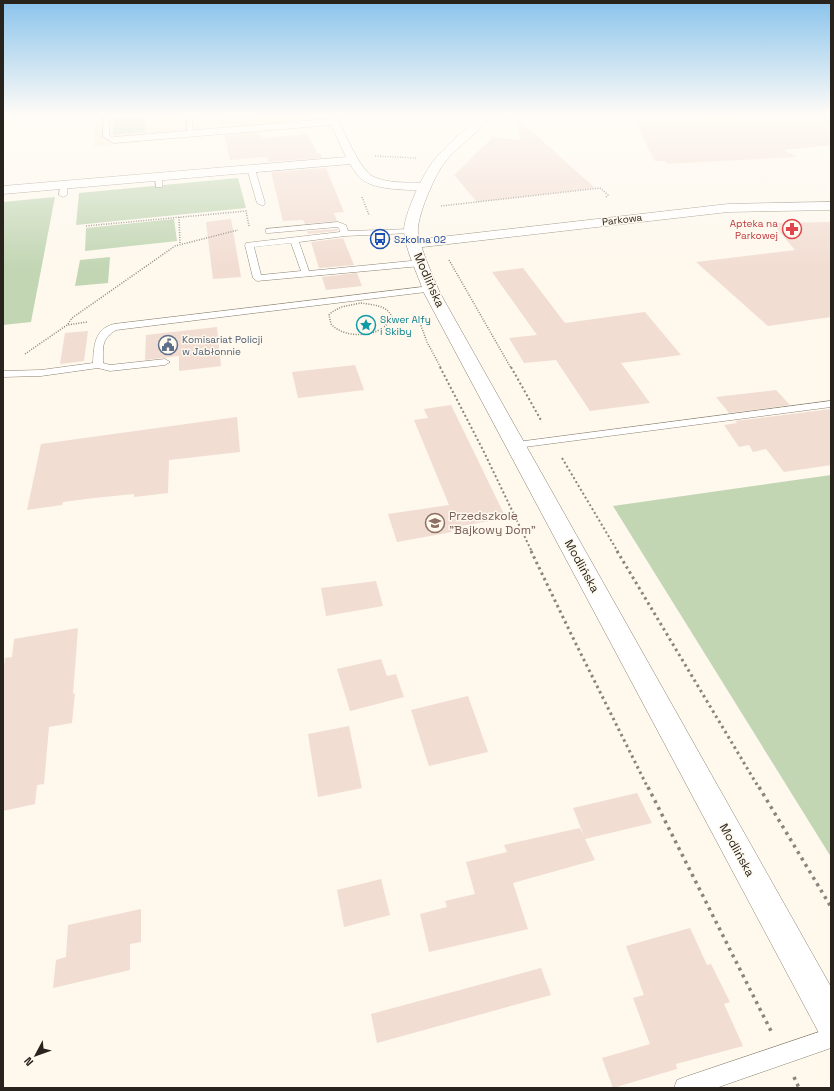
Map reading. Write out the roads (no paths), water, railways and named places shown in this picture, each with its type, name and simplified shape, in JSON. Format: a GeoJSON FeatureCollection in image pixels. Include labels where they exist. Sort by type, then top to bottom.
{"type":"FeatureCollection","features":[{"type":"Feature","properties":{"kind":"street"},"geometry":{"type":"LineString","coordinates":[[3,190],[64,190],[158,181],[277,166]]}},
{"type":"Feature","properties":{"kind":"street"},"geometry":{"type":"LineString","coordinates":[[357,166],[361,172],[367,177],[383,181],[425,186]]}},
{"type":"Feature","properties":{"kind":"street","name":"Modlińska"},"geometry":{"type":"LineString","coordinates":[[436,166],[425,186],[416,208],[413,237],[420,263],[431,289],[831,1021]]}},
{"type":"Feature","properties":{"kind":"street","name":"Parkowa"},"geometry":{"type":"LineString","coordinates":[[413,237],[728,208],[831,206]]}},
{"type":"Feature","properties":{"kind":"lane"},"geometry":{"type":"LineString","coordinates":[[251,169],[261,203]]}},
{"type":"Feature","properties":{"kind":"lane"},"geometry":{"type":"LineString","coordinates":[[269,231],[338,224],[343,227],[345,234]]}},
{"type":"Feature","properties":{"kind":"lane"},"geometry":{"type":"LineString","coordinates":[[413,237],[345,234],[249,244],[257,278],[420,263]]}},
{"type":"Feature","properties":{"kind":"lane"},"geometry":{"type":"LineString","coordinates":[[294,239],[306,273]]}},
{"type":"Feature","properties":{"kind":"lane"},"geometry":{"type":"LineString","coordinates":[[98,365],[99,339],[103,333],[114,327],[431,289]]}},
{"type":"Feature","properties":{"kind":"lane"},"geometry":{"type":"LineString","coordinates":[[3,374],[42,373],[98,365],[110,368],[165,362]]}},
{"type":"Feature","properties":{"kind":"lane"},"geometry":{"type":"LineString","coordinates":[[517,445],[831,404]]}},
{"type":"Feature","properties":{"kind":"lane"},"geometry":{"type":"LineString","coordinates":[[685,1088],[831,1038]]}},
{"type":"Feature","properties":{"kind":"place","name":"Apteka na Parkowej"},"geometry":{"type":"Point","coordinates":[792,229]}},
{"type":"Feature","properties":{"kind":"place","name":"Szkolna 02"},"geometry":{"type":"Point","coordinates":[380,239]}},
{"type":"Feature","properties":{"kind":"place","name":"Skwer Alfy i Skiby"},"geometry":{"type":"Point","coordinates":[366,325]}},
{"type":"Feature","properties":{"kind":"place","name":"Komisariat Policji w Jabłonnie"},"geometry":{"type":"Point","coordinates":[168,345]}},
{"type":"Feature","properties":{"kind":"place","name":"Przedszkole \"Bajkowy Dom\""},"geometry":{"type":"Point","coordinates":[435,523]}}]}
